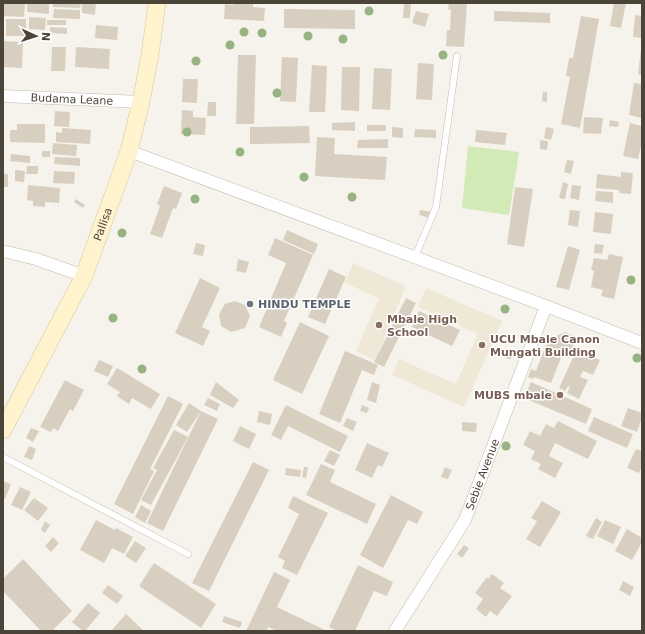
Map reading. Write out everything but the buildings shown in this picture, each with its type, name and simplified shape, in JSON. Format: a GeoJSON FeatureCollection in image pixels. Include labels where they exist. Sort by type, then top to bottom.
{"type":"FeatureCollection","features":[{"type":"Feature","properties":{"kind":"main road","name":"Pallisa"},"geometry":{"type":"LineString","coordinates":[[3,430],[84,276],[129,151],[141,102],[150,55],[157,3]]}},
{"type":"Feature","properties":{"kind":"street","name":"Budama Leane"},"geometry":{"type":"LineString","coordinates":[[3,96],[141,102]]}},
{"type":"Feature","properties":{"kind":"street"},"geometry":{"type":"LineString","coordinates":[[129,151],[642,343]]}},
{"type":"Feature","properties":{"kind":"street"},"geometry":{"type":"LineString","coordinates":[[3,251],[36,259],[84,276]]}},
{"type":"Feature","properties":{"kind":"street","name":"Sebie Avenue"},"geometry":{"type":"LineString","coordinates":[[395,631],[465,520],[546,306]]}},
{"type":"Feature","properties":{"kind":"lane"},"geometry":{"type":"LineString","coordinates":[[415,257],[436,207],[457,56]]}},
{"type":"Feature","properties":{"kind":"lane"},"geometry":{"type":"LineString","coordinates":[[3,457],[188,554]]}},
{"type":"Feature","properties":{"kind":"shaded area","name":"Mbale High School"},"geometry":{"type":"Polygon","coordinates":[[[353,263],[406,286],[375,360],[356,351],[379,298],[345,283],[353,263]]]}},
{"type":"Feature","properties":{"kind":"shaded area","name":"UCU Mbale Canon Mungati Building"},"geometry":{"type":"Polygon","coordinates":[[[426,288],[502,321],[464,407],[392,375],[399,359],[456,384],[478,334],[418,307],[426,288]]]}},
{"type":"Feature","properties":{"kind":"green space"},"geometry":{"type":"Polygon","coordinates":[[[468,146],[519,152],[509,215],[462,208],[468,146]]]}},
{"type":"Feature","properties":{"kind":"place","name":"HINDU TEMPLE"},"geometry":{"type":"Point","coordinates":[250,304]}},
{"type":"Feature","properties":{"kind":"place","name":"Mbale High School"},"geometry":{"type":"Point","coordinates":[379,325]}},
{"type":"Feature","properties":{"kind":"place","name":"UCU Mbale Canon Mungati Building"},"geometry":{"type":"Point","coordinates":[482,345]}},
{"type":"Feature","properties":{"kind":"place","name":"MUBS mbale"},"geometry":{"type":"Point","coordinates":[560,395]}}]}
